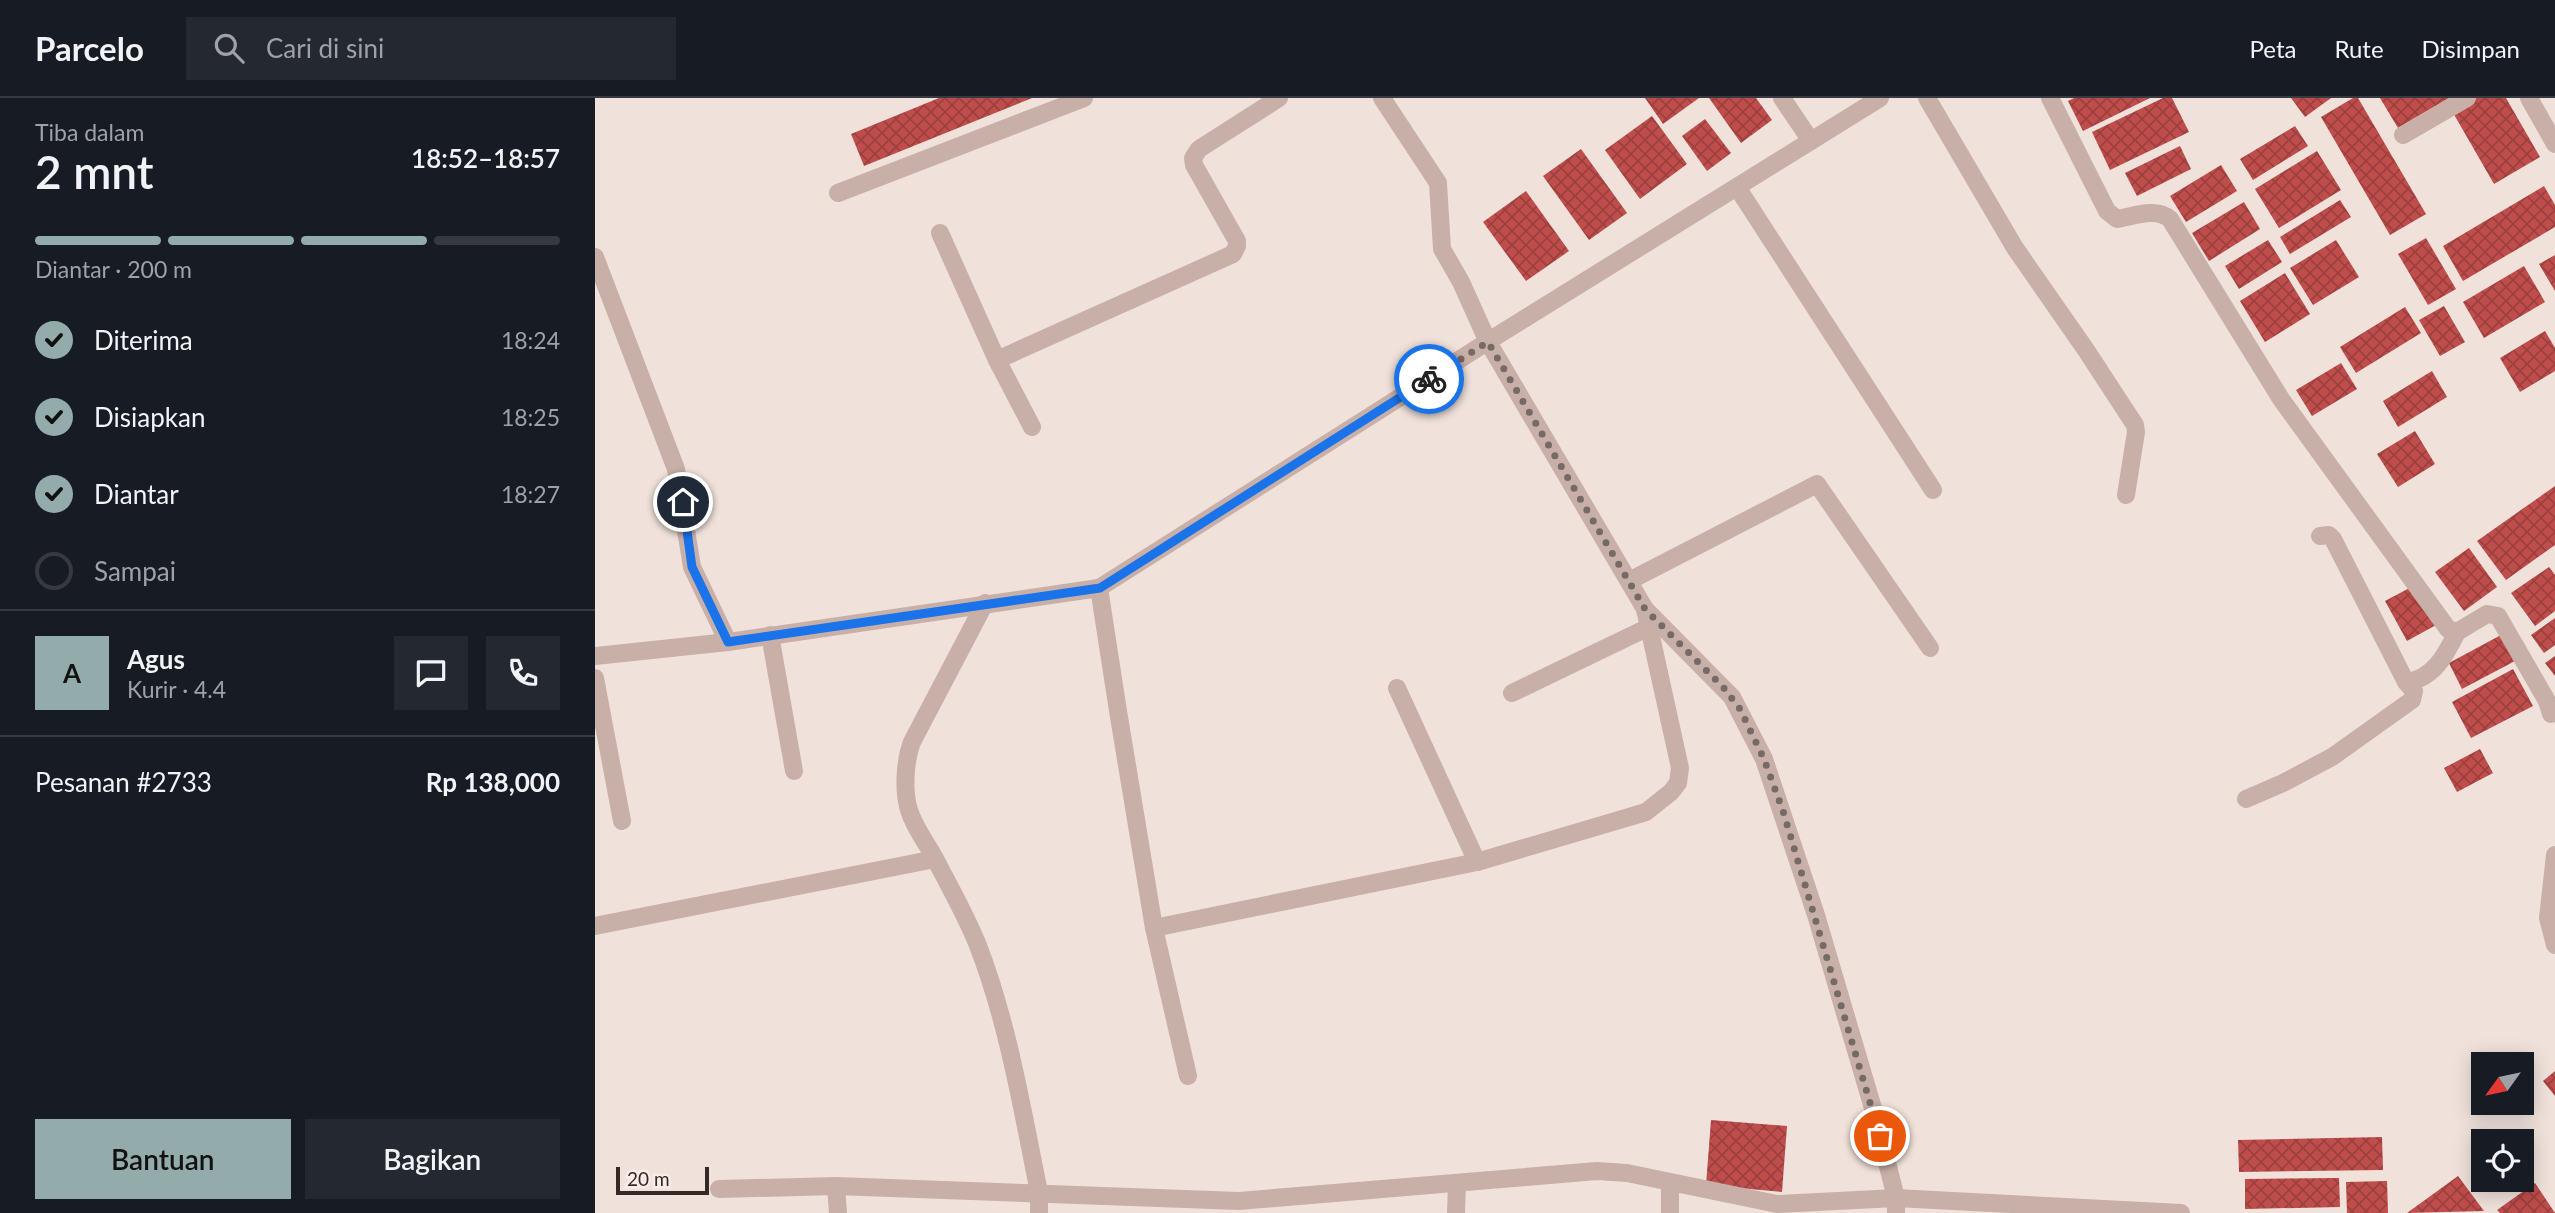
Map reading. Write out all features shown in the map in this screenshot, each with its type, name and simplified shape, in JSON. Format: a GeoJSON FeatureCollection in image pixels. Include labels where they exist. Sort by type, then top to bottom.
{"type":"FeatureCollection","features":[{"type":"Feature","properties":{"kind":"street"},"geometry":{"type":"LineString","coordinates":[[838,193],[1084,98]]}},
{"type":"Feature","properties":{"kind":"street"},"geometry":{"type":"LineString","coordinates":[[997,360],[1233,254],[1237,241],[1194,165],[1193,158],[1199,149],[1279,98]]}},
{"type":"Feature","properties":{"kind":"street"},"geometry":{"type":"LineString","coordinates":[[1382,98],[1438,183],[1442,249],[1461,282],[1488,342],[1645,609],[1732,697],[1764,759],[1808,889],[1875,1115],[1896,1206]]}},
{"type":"Feature","properties":{"kind":"street"},"geometry":{"type":"LineString","coordinates":[[1782,98],[1811,141]]}},
{"type":"Feature","properties":{"kind":"street"},"geometry":{"type":"LineString","coordinates":[[595,656],[728,642],[1100,588],[1880,98]]}},
{"type":"Feature","properties":{"kind":"street"},"geometry":{"type":"LineString","coordinates":[[1927,98],[2015,248],[2135,425],[2126,495]]}},
{"type":"Feature","properties":{"kind":"street"},"geometry":{"type":"LineString","coordinates":[[2050,98],[2107,211],[2117,219],[2157,212],[2164,213],[2170,219],[2281,399],[2448,629],[2457,632]]}},
{"type":"Feature","properties":{"kind":"street"},"geometry":{"type":"LineString","coordinates":[[2403,135],[2467,98]]}},
{"type":"Feature","properties":{"kind":"street"},"geometry":{"type":"LineString","coordinates":[[2529,98],[2555,144]]}},
{"type":"Feature","properties":{"kind":"street"},"geometry":{"type":"LineString","coordinates":[[1738,187],[1933,490]]}},
{"type":"Feature","properties":{"kind":"street"},"geometry":{"type":"LineString","coordinates":[[940,233],[997,360],[1032,427]]}},
{"type":"Feature","properties":{"kind":"street"},"geometry":{"type":"LineString","coordinates":[[595,257],[677,469],[692,567],[728,642]]}},
{"type":"Feature","properties":{"kind":"street"},"geometry":{"type":"LineString","coordinates":[[1629,581],[1817,484],[1930,648]]}},
{"type":"Feature","properties":{"kind":"street"},"geometry":{"type":"LineString","coordinates":[[2246,799],[2332,757],[2412,700],[2414,691],[2406,682],[2333,539],[2329,535],[2320,537]]}},
{"type":"Feature","properties":{"kind":"street"},"geometry":{"type":"LineString","coordinates":[[1100,588],[1154,928],[1188,1076]]}},
{"type":"Feature","properties":{"kind":"street"},"geometry":{"type":"LineString","coordinates":[[985,603],[908,753],[907,802],[909,813],[977,943],[988,976],[1008,1043],[1039,1192],[1039,1213]]}},
{"type":"Feature","properties":{"kind":"street"},"geometry":{"type":"LineString","coordinates":[[1154,928],[1477,862],[1646,812],[1678,783],[1680,768],[1645,609]]}},
{"type":"Feature","properties":{"kind":"street"},"geometry":{"type":"LineString","coordinates":[[2406,682],[2416,681],[2434,669],[2444,658],[2457,632],[2487,614],[2498,616],[2547,701],[2551,714]]}},
{"type":"Feature","properties":{"kind":"street"},"geometry":{"type":"LineString","coordinates":[[1511,694],[1649,627]]}},
{"type":"Feature","properties":{"kind":"street"},"geometry":{"type":"LineString","coordinates":[[770,635],[794,771]]}},
{"type":"Feature","properties":{"kind":"street"},"geometry":{"type":"LineString","coordinates":[[595,678],[622,821]]}},
{"type":"Feature","properties":{"kind":"street"},"geometry":{"type":"LineString","coordinates":[[1397,688],[1477,862]]}},
{"type":"Feature","properties":{"kind":"street"},"geometry":{"type":"LineString","coordinates":[[2555,855],[2548,918],[2555,945]]}},
{"type":"Feature","properties":{"kind":"street"},"geometry":{"type":"LineString","coordinates":[[595,926],[935,859]]}},
{"type":"Feature","properties":{"kind":"street"},"geometry":{"type":"LineString","coordinates":[[719,1189],[836,1186],[1039,1192],[1239,1207],[1597,1171],[1627,1173],[1777,1204],[2181,1213]]}},
{"type":"Feature","properties":{"kind":"street"},"geometry":{"type":"LineString","coordinates":[[1670,1183],[1670,1213]]}},
{"type":"Feature","properties":{"kind":"street"},"geometry":{"type":"LineString","coordinates":[[1456,1213],[1457,1184]]}},
{"type":"Feature","properties":{"kind":"street"},"geometry":{"type":"LineString","coordinates":[[836,1186],[838,1213]]}},
{"type":"Feature","properties":{"kind":"building"},"geometry":{"type":"Polygon","coordinates":[[[939,98],[1032,98],[864,166],[851,134],[939,98]]]}},
{"type":"Feature","properties":{"kind":"building"},"geometry":{"type":"Polygon","coordinates":[[[1645,98],[1699,98],[1663,124],[1645,98]]]}},
{"type":"Feature","properties":{"kind":"building"},"geometry":{"type":"Polygon","coordinates":[[[1709,98],[1756,98],[1772,120],[1741,143],[1709,98]]]}},
{"type":"Feature","properties":{"kind":"building"},"geometry":{"type":"Polygon","coordinates":[[[2074,98],[2150,98],[2083,131],[2068,101],[2074,98]]]}},
{"type":"Feature","properties":{"kind":"building"},"geometry":{"type":"Polygon","coordinates":[[[2163,98],[2172,98],[2189,132],[2110,170],[2092,132],[2163,98]]]}},
{"type":"Feature","properties":{"kind":"building"},"geometry":{"type":"Polygon","coordinates":[[[2291,98],[2331,98],[2305,117],[2291,98]]]}},
{"type":"Feature","properties":{"kind":"building"},"geometry":{"type":"Polygon","coordinates":[[[2353,98],[2358,98],[2426,214],[2390,235],[2321,117],[2353,98]]]}},
{"type":"Feature","properties":{"kind":"building"},"geometry":{"type":"Polygon","coordinates":[[[2380,98],[2449,98],[2398,128],[2380,98]]]}},
{"type":"Feature","properties":{"kind":"building"},"geometry":{"type":"Polygon","coordinates":[[[2475,98],[2506,98],[2540,157],[2494,184],[2452,111],[2475,98]]]}},
{"type":"Feature","properties":{"kind":"building"},"geometry":{"type":"Polygon","coordinates":[[[1652,116],[1687,164],[1640,199],[1605,150],[1652,116]]]}},
{"type":"Feature","properties":{"kind":"building"},"geometry":{"type":"Polygon","coordinates":[[[1705,119],[1731,153],[1707,171],[1682,136],[1705,119]]]}},
{"type":"Feature","properties":{"kind":"building"},"geometry":{"type":"Polygon","coordinates":[[[2295,126],[2308,146],[2253,180],[2240,159],[2295,126]]]}},
{"type":"Feature","properties":{"kind":"building"},"geometry":{"type":"Polygon","coordinates":[[[2180,146],[2191,169],[2137,196],[2125,173],[2180,146]]]}},
{"type":"Feature","properties":{"kind":"building"},"geometry":{"type":"Polygon","coordinates":[[[1581,149],[1627,213],[1589,240],[1543,176],[1581,149]]]}},
{"type":"Feature","properties":{"kind":"building"},"geometry":{"type":"Polygon","coordinates":[[[2317,151],[2341,190],[2279,228],[2255,189],[2317,151]]]}},
{"type":"Feature","properties":{"kind":"building"},"geometry":{"type":"Polygon","coordinates":[[[2221,165],[2237,191],[2186,222],[2170,196],[2221,165]]]}},
{"type":"Feature","properties":{"kind":"building"},"geometry":{"type":"Polygon","coordinates":[[[2544,186],[2555,205],[2555,227],[2463,281],[2443,246],[2544,186]]]}},
{"type":"Feature","properties":{"kind":"building"},"geometry":{"type":"Polygon","coordinates":[[[1526,191],[1569,251],[1526,281],[1483,222],[1526,191]]]}},
{"type":"Feature","properties":{"kind":"building"},"geometry":{"type":"Polygon","coordinates":[[[2340,200],[2351,217],[2290,254],[2280,237],[2340,200]]]}},
{"type":"Feature","properties":{"kind":"building"},"geometry":{"type":"Polygon","coordinates":[[[2244,202],[2260,229],[2209,261],[2192,233],[2244,202]]]}},
{"type":"Feature","properties":{"kind":"building"},"geometry":{"type":"Polygon","coordinates":[[[2426,238],[2456,289],[2428,305],[2398,254],[2426,238]]]}},
{"type":"Feature","properties":{"kind":"building"},"geometry":{"type":"Polygon","coordinates":[[[2268,240],[2282,262],[2239,289],[2225,266],[2268,240]]]}},
{"type":"Feature","properties":{"kind":"building"},"geometry":{"type":"Polygon","coordinates":[[[2336,240],[2359,277],[2313,305],[2290,268],[2336,240]]]}},
{"type":"Feature","properties":{"kind":"building"},"geometry":{"type":"Polygon","coordinates":[[[2555,255],[2555,291],[2539,264],[2555,255]]]}},
{"type":"Feature","properties":{"kind":"building"},"geometry":{"type":"Polygon","coordinates":[[[2524,266],[2545,302],[2484,338],[2463,302],[2524,266]]]}},
{"type":"Feature","properties":{"kind":"building"},"geometry":{"type":"Polygon","coordinates":[[[2285,273],[2310,314],[2265,342],[2240,301],[2285,273]]]}},
{"type":"Feature","properties":{"kind":"building"},"geometry":{"type":"Polygon","coordinates":[[[2444,306],[2465,342],[2440,356],[2419,320],[2444,306]]]}},
{"type":"Feature","properties":{"kind":"building"},"geometry":{"type":"Polygon","coordinates":[[[2405,307],[2421,333],[2356,373],[2340,347],[2405,307]]]}},
{"type":"Feature","properties":{"kind":"building"},"geometry":{"type":"Polygon","coordinates":[[[2545,331],[2555,348],[2555,371],[2520,392],[2500,358],[2545,331]]]}},
{"type":"Feature","properties":{"kind":"building"},"geometry":{"type":"Polygon","coordinates":[[[2341,363],[2357,389],[2312,416],[2296,390],[2341,363]]]}},
{"type":"Feature","properties":{"kind":"building"},"geometry":{"type":"Polygon","coordinates":[[[2432,371],[2447,397],[2398,427],[2383,401],[2432,371]]]}},
{"type":"Feature","properties":{"kind":"building"},"geometry":{"type":"Polygon","coordinates":[[[2415,431],[2435,464],[2398,487],[2377,454],[2415,431]]]}},
{"type":"Feature","properties":{"kind":"building"},"geometry":{"type":"Polygon","coordinates":[[[2555,486],[2555,545],[2506,580],[2477,541],[2555,486]]]}},
{"type":"Feature","properties":{"kind":"building"},"geometry":{"type":"Polygon","coordinates":[[[2469,548],[2497,587],[2464,611],[2435,572],[2469,548]]]}},
{"type":"Feature","properties":{"kind":"building"},"geometry":{"type":"Polygon","coordinates":[[[2549,567],[2555,575],[2555,611],[2535,626],[2511,593],[2549,567]]]}},
{"type":"Feature","properties":{"kind":"building"},"geometry":{"type":"Polygon","coordinates":[[[2415,585],[2436,625],[2407,641],[2385,601],[2415,585]]]}},
{"type":"Feature","properties":{"kind":"building"},"geometry":{"type":"Polygon","coordinates":[[[2555,618],[2555,645],[2544,653],[2531,635],[2555,618]]]}},
{"type":"Feature","properties":{"kind":"building"},"geometry":{"type":"Polygon","coordinates":[[[2501,635],[2515,661],[2462,689],[2449,663],[2501,635]]]}},
{"type":"Feature","properties":{"kind":"building"},"geometry":{"type":"Polygon","coordinates":[[[2555,656],[2555,676],[2545,663],[2555,656]]]}},
{"type":"Feature","properties":{"kind":"building"},"geometry":{"type":"Polygon","coordinates":[[[2513,669],[2533,706],[2471,738],[2452,702],[2513,669]]]}},
{"type":"Feature","properties":{"kind":"building"},"geometry":{"type":"Polygon","coordinates":[[[2480,749],[2493,773],[2457,792],[2444,768],[2480,749]]]}},
{"type":"Feature","properties":{"kind":"building"},"geometry":{"type":"Polygon","coordinates":[[[2555,1071],[2555,1096],[2543,1081],[2555,1071]]]}},
{"type":"Feature","properties":{"kind":"building"},"geometry":{"type":"Polygon","coordinates":[[[1711,1120],[1787,1126],[1782,1192],[1706,1185],[1711,1120]]]}},
{"type":"Feature","properties":{"kind":"building"},"geometry":{"type":"Polygon","coordinates":[[[2382,1137],[2383,1170],[2239,1172],[2238,1140],[2382,1137]]]}},
{"type":"Feature","properties":{"kind":"building"},"geometry":{"type":"Polygon","coordinates":[[[2458,1176],[2484,1211],[2407,1213],[2458,1176]]]}},
{"type":"Feature","properties":{"kind":"building"},"geometry":{"type":"Polygon","coordinates":[[[2339,1178],[2340,1207],[2245,1209],[2245,1179],[2339,1178]]]}},
{"type":"Feature","properties":{"kind":"building"},"geometry":{"type":"Polygon","coordinates":[[[2387,1181],[2388,1213],[2347,1213],[2346,1182],[2387,1181]]]}},
{"type":"Feature","properties":{"kind":"building"},"geometry":{"type":"Polygon","coordinates":[[[2534,1184],[2555,1213],[2500,1213],[2497,1210],[2522,1192],[2534,1192],[2534,1184]]]}},
{"type":"Feature","properties":{"kind":"way so far"},"geometry":{"type":"LineString","coordinates":[[1429,379],[1488,342],[1645,609],[1723,687],[1740,709],[1764,759],[1783,811],[1880,1136]]}},
{"type":"Feature","properties":{"kind":"route"},"geometry":{"type":"LineString","coordinates":[[683,502],[692,567],[702,593],[728,642],[1100,588],[1429,379]]}}]}
